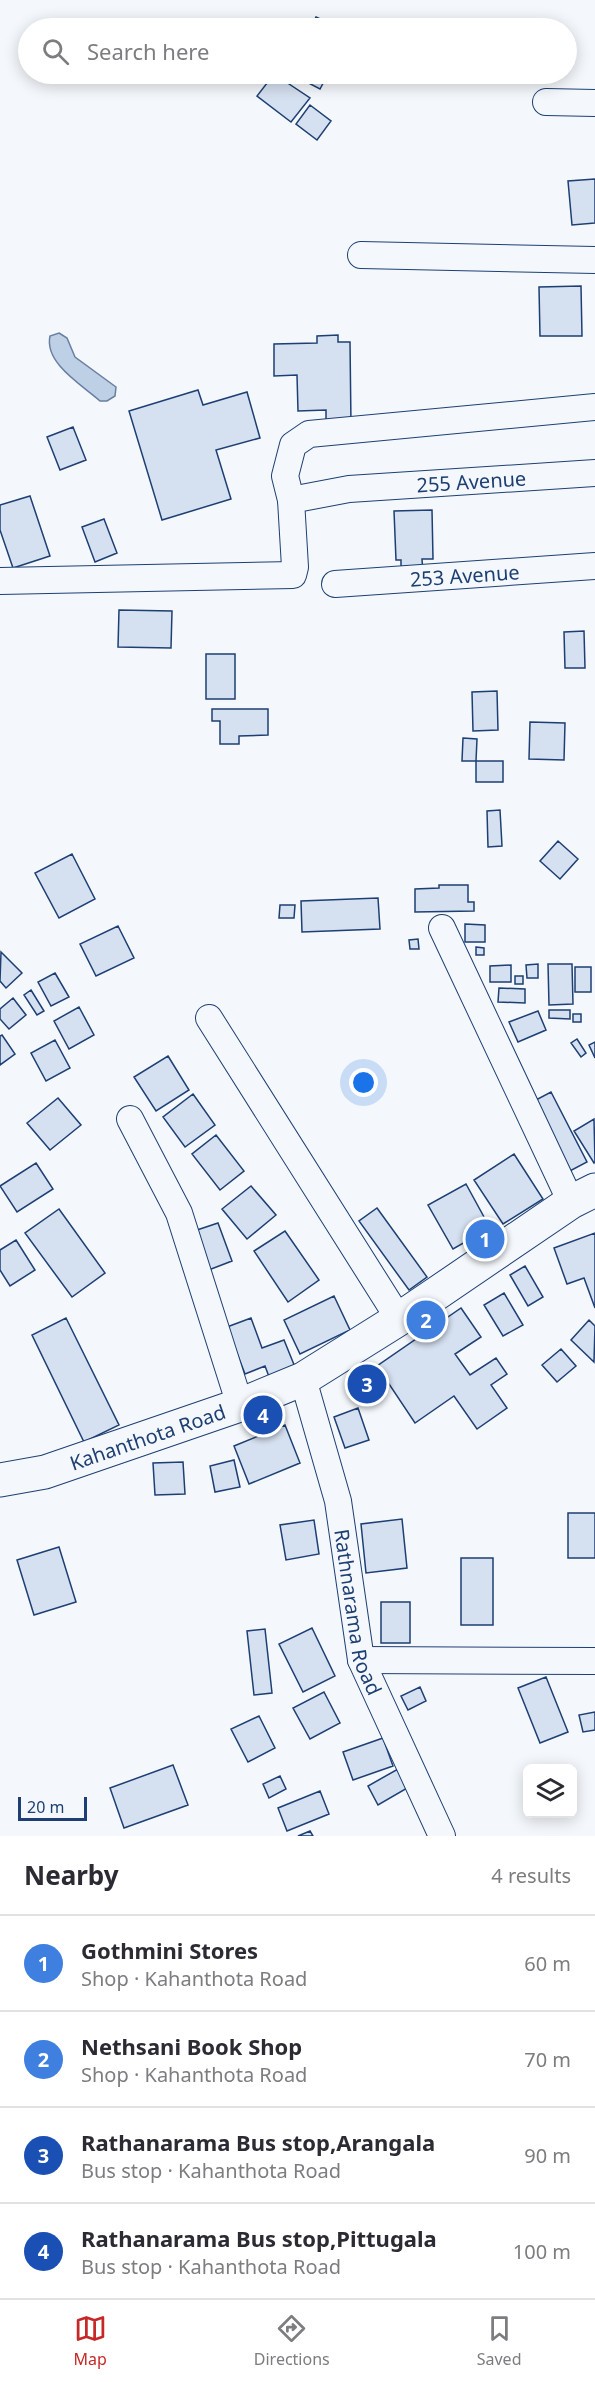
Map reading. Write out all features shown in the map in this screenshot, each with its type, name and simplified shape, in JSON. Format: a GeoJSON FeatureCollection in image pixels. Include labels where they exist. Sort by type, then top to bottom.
{"type":"FeatureCollection","features":[{"type":"Feature","properties":{"kind":"main road","name":"Kahanthota Road"},"geometry":{"type":"LineString","coordinates":[[0,1480],[45,1472],[240,1405],[303,1379],[399,1319],[583,1196]]}},
{"type":"Feature","properties":{"kind":"street"},"geometry":{"type":"LineString","coordinates":[[546,102],[595,103]]}},
{"type":"Feature","properties":{"kind":"street"},"geometry":{"type":"LineString","coordinates":[[361,255],[595,260]]}},
{"type":"Feature","properties":{"kind":"street"},"geometry":{"type":"LineString","coordinates":[[0,581],[293,575],[295,567],[291,500],[285,476],[293,444],[309,434],[595,407]]}},
{"type":"Feature","properties":{"kind":"street","name":"255 Avenue"},"geometry":{"type":"LineString","coordinates":[[291,500],[349,489],[595,474]]}},
{"type":"Feature","properties":{"kind":"street","name":"253 Avenue"},"geometry":{"type":"LineString","coordinates":[[335,584],[595,566]]}},
{"type":"Feature","properties":{"kind":"street"},"geometry":{"type":"LineString","coordinates":[[442,928],[583,1196]]}},
{"type":"Feature","properties":{"kind":"street"},"geometry":{"type":"LineString","coordinates":[[209,1018],[399,1319]]}},
{"type":"Feature","properties":{"kind":"street"},"geometry":{"type":"LineString","coordinates":[[130,1119],[179,1213],[240,1405]]}},
{"type":"Feature","properties":{"kind":"street","name":"Rathnarama Road"},"geometry":{"type":"LineString","coordinates":[[303,1379],[338,1501],[361,1660],[442,1836]]}},
{"type":"Feature","properties":{"kind":"street"},"geometry":{"type":"LineString","coordinates":[[361,1660],[595,1661]]}},
{"type":"Feature","properties":{"kind":"water"},"geometry":{"type":"Polygon","coordinates":[[[59,333],[67,338],[75,357],[116,387],[115,396],[107,401],[100,401],[58,364],[50,346],[50,336],[59,333]]]}},
{"type":"Feature","properties":{"kind":"building"},"geometry":{"type":"Polygon","coordinates":[[[266,84],[289,84],[310,98],[291,122],[257,96],[266,84]]]}},
{"type":"Feature","properties":{"kind":"building"},"geometry":{"type":"Polygon","coordinates":[[[310,84],[323,84],[320,89],[310,84]]]}},
{"type":"Feature","properties":{"kind":"building"},"geometry":{"type":"Polygon","coordinates":[[[310,105],[331,121],[317,140],[296,124],[310,105]]]}},
{"type":"Feature","properties":{"kind":"building"},"geometry":{"type":"Polygon","coordinates":[[[595,179],[595,223],[572,225],[568,181],[595,179]]]}},
{"type":"Feature","properties":{"kind":"building"},"geometry":{"type":"Polygon","coordinates":[[[581,286],[582,336],[540,336],[539,287],[581,286]]]}},
{"type":"Feature","properties":{"kind":"building"},"geometry":{"type":"Polygon","coordinates":[[[338,335],[338,342],[350,342],[351,425],[326,426],[326,410],[298,411],[297,375],[274,376],[274,344],[317,343],[317,336],[338,335]]]}},
{"type":"Feature","properties":{"kind":"building"},"geometry":{"type":"Polygon","coordinates":[[[198,390],[203,405],[247,392],[260,438],[216,450],[231,499],[162,520],[129,411],[198,390]]]}},
{"type":"Feature","properties":{"kind":"building"},"geometry":{"type":"Polygon","coordinates":[[[73,427],[86,460],[60,470],[47,437],[73,427]]]}},
{"type":"Feature","properties":{"kind":"building"},"geometry":{"type":"Polygon","coordinates":[[[30,496],[50,556],[13,568],[0,530],[0,505],[30,496]]]}},
{"type":"Feature","properties":{"kind":"building"},"geometry":{"type":"Polygon","coordinates":[[[432,510],[433,559],[422,559],[423,573],[401,573],[401,560],[396,560],[394,511],[432,510]]]}},
{"type":"Feature","properties":{"kind":"building"},"geometry":{"type":"Polygon","coordinates":[[[104,519],[117,553],[95,562],[82,527],[104,519]]]}},
{"type":"Feature","properties":{"kind":"building"},"geometry":{"type":"Polygon","coordinates":[[[119,610],[172,611],[171,648],[118,647],[119,610]]]}},
{"type":"Feature","properties":{"kind":"building"},"geometry":{"type":"Polygon","coordinates":[[[584,631],[585,668],[565,668],[564,632],[584,631]]]}},
{"type":"Feature","properties":{"kind":"building"},"geometry":{"type":"Polygon","coordinates":[[[206,654],[235,654],[235,699],[206,699],[206,654]]]}},
{"type":"Feature","properties":{"kind":"building"},"geometry":{"type":"Polygon","coordinates":[[[497,691],[498,730],[473,731],[472,692],[497,691]]]}},
{"type":"Feature","properties":{"kind":"building"},"geometry":{"type":"Polygon","coordinates":[[[212,709],[268,709],[268,735],[239,736],[239,744],[220,744],[220,721],[212,721],[212,709]]]}},
{"type":"Feature","properties":{"kind":"building"},"geometry":{"type":"Polygon","coordinates":[[[530,722],[565,723],[564,760],[529,759],[530,722]]]}},
{"type":"Feature","properties":{"kind":"building"},"geometry":{"type":"Polygon","coordinates":[[[463,738],[477,739],[476,761],[462,761],[463,738]]]}},
{"type":"Feature","properties":{"kind":"building"},"geometry":{"type":"Polygon","coordinates":[[[476,761],[503,761],[503,782],[476,782],[476,761]]]}},
{"type":"Feature","properties":{"kind":"building"},"geometry":{"type":"Polygon","coordinates":[[[500,810],[502,846],[488,847],[487,811],[500,810]]]}},
{"type":"Feature","properties":{"kind":"building"},"geometry":{"type":"Polygon","coordinates":[[[558,841],[578,859],[560,879],[540,861],[558,841]]]}},
{"type":"Feature","properties":{"kind":"building"},"geometry":{"type":"Polygon","coordinates":[[[72,854],[95,899],[59,918],[35,873],[72,854]]]}},
{"type":"Feature","properties":{"kind":"building"},"geometry":{"type":"Polygon","coordinates":[[[439,885],[468,885],[468,902],[474,902],[474,911],[415,912],[415,889],[439,888],[439,885]]]}},
{"type":"Feature","properties":{"kind":"building"},"geometry":{"type":"Polygon","coordinates":[[[378,898],[380,929],[302,932],[301,901],[378,898]]]}},
{"type":"Feature","properties":{"kind":"building"},"geometry":{"type":"Polygon","coordinates":[[[280,905],[295,905],[294,918],[279,918],[280,905]]]}},
{"type":"Feature","properties":{"kind":"building"},"geometry":{"type":"Polygon","coordinates":[[[465,924],[485,925],[485,942],[465,942],[465,924]]]}},
{"type":"Feature","properties":{"kind":"building"},"geometry":{"type":"Polygon","coordinates":[[[118,926],[134,958],[96,976],[80,944],[118,926]]]}},
{"type":"Feature","properties":{"kind":"building"},"geometry":{"type":"Polygon","coordinates":[[[418,939],[419,949],[410,949],[409,940],[418,939]]]}},
{"type":"Feature","properties":{"kind":"building"},"geometry":{"type":"Polygon","coordinates":[[[476,947],[484,948],[484,955],[476,955],[476,947]]]}},
{"type":"Feature","properties":{"kind":"building"},"geometry":{"type":"Polygon","coordinates":[[[1,952],[22,973],[6,988],[0,981],[1,952]]]}},
{"type":"Feature","properties":{"kind":"building"},"geometry":{"type":"Polygon","coordinates":[[[538,964],[538,978],[527,978],[526,965],[538,964]]]}},
{"type":"Feature","properties":{"kind":"building"},"geometry":{"type":"Polygon","coordinates":[[[548,964],[572,964],[573,1004],[549,1005],[548,964]]]}},
{"type":"Feature","properties":{"kind":"building"},"geometry":{"type":"Polygon","coordinates":[[[511,965],[511,982],[490,982],[490,966],[511,965]]]}},
{"type":"Feature","properties":{"kind":"building"},"geometry":{"type":"Polygon","coordinates":[[[575,967],[591,967],[591,992],[575,992],[575,967]]]}},
{"type":"Feature","properties":{"kind":"building"},"geometry":{"type":"Polygon","coordinates":[[[55,973],[69,997],[51,1006],[38,982],[55,973]]]}},
{"type":"Feature","properties":{"kind":"building"},"geometry":{"type":"Polygon","coordinates":[[[515,976],[523,976],[523,984],[515,984],[515,976]]]}},
{"type":"Feature","properties":{"kind":"building"},"geometry":{"type":"Polygon","coordinates":[[[499,988],[525,989],[525,1003],[498,1002],[499,988]]]}},
{"type":"Feature","properties":{"kind":"building"},"geometry":{"type":"Polygon","coordinates":[[[31,990],[44,1011],[37,1015],[24,995],[31,990]]]}},
{"type":"Feature","properties":{"kind":"building"},"geometry":{"type":"Polygon","coordinates":[[[13,998],[26,1015],[9,1029],[0,1019],[0,1009],[13,998]]]}},
{"type":"Feature","properties":{"kind":"building"},"geometry":{"type":"Polygon","coordinates":[[[79,1007],[94,1035],[69,1049],[54,1021],[79,1007]]]}},
{"type":"Feature","properties":{"kind":"building"},"geometry":{"type":"Polygon","coordinates":[[[549,1010],[570,1010],[570,1019],[549,1018],[549,1010]]]}},
{"type":"Feature","properties":{"kind":"building"},"geometry":{"type":"Polygon","coordinates":[[[538,1011],[546,1030],[518,1042],[509,1022],[538,1011]]]}},
{"type":"Feature","properties":{"kind":"building"},"geometry":{"type":"Polygon","coordinates":[[[573,1014],[581,1014],[581,1022],[573,1022],[573,1014]]]}},
{"type":"Feature","properties":{"kind":"building"},"geometry":{"type":"Polygon","coordinates":[[[2,1035],[15,1054],[0,1065],[0,1036],[2,1035]]]}},
{"type":"Feature","properties":{"kind":"building"},"geometry":{"type":"Polygon","coordinates":[[[577,1039],[586,1053],[581,1057],[571,1043],[577,1039]]]}},
{"type":"Feature","properties":{"kind":"building"},"geometry":{"type":"Polygon","coordinates":[[[55,1040],[70,1068],[46,1081],[31,1053],[55,1040]]]}},
{"type":"Feature","properties":{"kind":"building"},"geometry":{"type":"Polygon","coordinates":[[[595,1042],[595,1058],[589,1045],[595,1042]]]}},
{"type":"Feature","properties":{"kind":"building"},"geometry":{"type":"Polygon","coordinates":[[[168,1056],[189,1090],[156,1111],[134,1077],[168,1056]]]}},
{"type":"Feature","properties":{"kind":"building"},"geometry":{"type":"Polygon","coordinates":[[[551,1092],[587,1162],[568,1172],[532,1102],[551,1092]]]}},
{"type":"Feature","properties":{"kind":"building"},"geometry":{"type":"Polygon","coordinates":[[[193,1094],[215,1125],[185,1147],[163,1117],[193,1094]]]}},
{"type":"Feature","properties":{"kind":"building"},"geometry":{"type":"Polygon","coordinates":[[[58,1098],[81,1125],[50,1150],[27,1123],[58,1098]]]}},
{"type":"Feature","properties":{"kind":"building"},"geometry":{"type":"Polygon","coordinates":[[[594,1119],[595,1162],[594,1163],[574,1131],[594,1119]]]}},
{"type":"Feature","properties":{"kind":"building"},"geometry":{"type":"Polygon","coordinates":[[[216,1135],[244,1171],[220,1190],[192,1154],[216,1135]]]}},
{"type":"Feature","properties":{"kind":"building"},"geometry":{"type":"Polygon","coordinates":[[[514,1154],[543,1199],[503,1224],[474,1180],[514,1154]]]}},
{"type":"Feature","properties":{"kind":"building"},"geometry":{"type":"Polygon","coordinates":[[[36,1163],[53,1189],[17,1212],[0,1186],[36,1163]]]}},
{"type":"Feature","properties":{"kind":"building"},"geometry":{"type":"Polygon","coordinates":[[[466,1184],[490,1228],[453,1249],[428,1205],[466,1184]]]}},
{"type":"Feature","properties":{"kind":"building"},"geometry":{"type":"Polygon","coordinates":[[[251,1186],[276,1215],[247,1239],[222,1209],[251,1186]]]}},
{"type":"Feature","properties":{"kind":"building"},"geometry":{"type":"Polygon","coordinates":[[[377,1208],[427,1277],[409,1290],[359,1221],[377,1208]]]}},
{"type":"Feature","properties":{"kind":"building"},"geometry":{"type":"Polygon","coordinates":[[[59,1209],[105,1273],[72,1297],[25,1233],[59,1209]]]}},
{"type":"Feature","properties":{"kind":"building"},"geometry":{"type":"Polygon","coordinates":[[[218,1223],[232,1261],[206,1271],[191,1232],[218,1223]]]}},
{"type":"Feature","properties":{"kind":"building"},"geometry":{"type":"Polygon","coordinates":[[[285,1231],[319,1280],[288,1302],[254,1251],[285,1231]]]}},
{"type":"Feature","properties":{"kind":"building"},"geometry":{"type":"Polygon","coordinates":[[[595,1233],[595,1308],[584,1278],[567,1284],[554,1248],[595,1233]]]}},
{"type":"Feature","properties":{"kind":"building"},"geometry":{"type":"Polygon","coordinates":[[[16,1240],[35,1270],[10,1286],[0,1270],[0,1250],[16,1240]]]}},
{"type":"Feature","properties":{"kind":"building"},"geometry":{"type":"Polygon","coordinates":[[[525,1266],[543,1297],[528,1306],[510,1275],[525,1266]]]}},
{"type":"Feature","properties":{"kind":"building"},"geometry":{"type":"Polygon","coordinates":[[[504,1293],[523,1325],[503,1336],[484,1305],[504,1293]]]}},
{"type":"Feature","properties":{"kind":"building"},"geometry":{"type":"Polygon","coordinates":[[[334,1296],[350,1330],[300,1354],[284,1320],[334,1296]]]}},
{"type":"Feature","properties":{"kind":"building"},"geometry":{"type":"Polygon","coordinates":[[[461,1308],[481,1337],[455,1354],[470,1375],[496,1358],[507,1374],[491,1385],[507,1408],[477,1429],[454,1396],[415,1423],[377,1366],[461,1308]]]}},
{"type":"Feature","properties":{"kind":"building"},"geometry":{"type":"Polygon","coordinates":[[[66,1318],[119,1425],[84,1442],[32,1335],[66,1318]]]}},
{"type":"Feature","properties":{"kind":"building"},"geometry":{"type":"Polygon","coordinates":[[[251,1318],[262,1348],[284,1340],[297,1372],[271,1382],[265,1366],[245,1374],[227,1327],[251,1318]]]}},
{"type":"Feature","properties":{"kind":"building"},"geometry":{"type":"Polygon","coordinates":[[[589,1320],[595,1326],[594,1362],[571,1340],[589,1320]]]}},
{"type":"Feature","properties":{"kind":"building"},"geometry":{"type":"Polygon","coordinates":[[[561,1349],[576,1366],[557,1382],[542,1365],[561,1349]]]}},
{"type":"Feature","properties":{"kind":"building"},"geometry":{"type":"Polygon","coordinates":[[[358,1408],[369,1440],[345,1448],[334,1417],[358,1408]]]}},
{"type":"Feature","properties":{"kind":"building"},"geometry":{"type":"Polygon","coordinates":[[[285,1425],[300,1463],[249,1484],[234,1446],[285,1425]]]}},
{"type":"Feature","properties":{"kind":"building"},"geometry":{"type":"Polygon","coordinates":[[[234,1460],[240,1487],[215,1492],[210,1466],[234,1460]]]}},
{"type":"Feature","properties":{"kind":"building"},"geometry":{"type":"Polygon","coordinates":[[[183,1462],[185,1494],[155,1495],[153,1463],[183,1462]]]}},
{"type":"Feature","properties":{"kind":"building"},"geometry":{"type":"Polygon","coordinates":[[[568,1513],[595,1513],[595,1558],[568,1558],[568,1513]]]}},
{"type":"Feature","properties":{"kind":"building"},"geometry":{"type":"Polygon","coordinates":[[[402,1519],[407,1568],[366,1573],[361,1524],[402,1519]]]}},
{"type":"Feature","properties":{"kind":"building"},"geometry":{"type":"Polygon","coordinates":[[[314,1520],[319,1554],[286,1560],[280,1525],[314,1520]]]}},
{"type":"Feature","properties":{"kind":"building"},"geometry":{"type":"Polygon","coordinates":[[[59,1547],[76,1602],[34,1615],[17,1560],[59,1547]]]}},
{"type":"Feature","properties":{"kind":"building"},"geometry":{"type":"Polygon","coordinates":[[[461,1558],[493,1558],[493,1625],[461,1625],[461,1558]]]}},
{"type":"Feature","properties":{"kind":"building"},"geometry":{"type":"Polygon","coordinates":[[[381,1602],[410,1602],[410,1643],[381,1643],[381,1602]]]}},
{"type":"Feature","properties":{"kind":"building"},"geometry":{"type":"Polygon","coordinates":[[[312,1628],[335,1676],[303,1692],[279,1644],[312,1628]]]}},
{"type":"Feature","properties":{"kind":"building"},"geometry":{"type":"Polygon","coordinates":[[[265,1629],[272,1693],[254,1695],[247,1631],[265,1629]]]}},
{"type":"Feature","properties":{"kind":"building"},"geometry":{"type":"Polygon","coordinates":[[[546,1677],[568,1732],[540,1743],[518,1688],[546,1677]]]}},
{"type":"Feature","properties":{"kind":"building"},"geometry":{"type":"Polygon","coordinates":[[[420,1687],[426,1701],[408,1710],[401,1696],[420,1687]]]}},
{"type":"Feature","properties":{"kind":"building"},"geometry":{"type":"Polygon","coordinates":[[[324,1692],[340,1723],[310,1739],[293,1708],[324,1692]]]}},
{"type":"Feature","properties":{"kind":"building"},"geometry":{"type":"Polygon","coordinates":[[[595,1712],[595,1730],[583,1732],[579,1715],[595,1712]]]}},
{"type":"Feature","properties":{"kind":"building"},"geometry":{"type":"Polygon","coordinates":[[[259,1716],[275,1748],[248,1762],[231,1729],[259,1716]]]}},
{"type":"Feature","properties":{"kind":"building"},"geometry":{"type":"Polygon","coordinates":[[[383,1738],[393,1766],[353,1780],[343,1752],[383,1738]]]}},
{"type":"Feature","properties":{"kind":"building"},"geometry":{"type":"Polygon","coordinates":[[[173,1765],[188,1805],[124,1828],[110,1788],[173,1765]]]}},
{"type":"Feature","properties":{"kind":"building"},"geometry":{"type":"Polygon","coordinates":[[[398,1769],[409,1787],[378,1805],[368,1786],[398,1769]]]}},
{"type":"Feature","properties":{"kind":"building"},"geometry":{"type":"Polygon","coordinates":[[[280,1776],[286,1789],[269,1798],[263,1784],[280,1776]]]}},
{"type":"Feature","properties":{"kind":"building"},"geometry":{"type":"Polygon","coordinates":[[[320,1791],[329,1814],[287,1831],[278,1808],[320,1791]]]}},
{"type":"Feature","properties":{"kind":"building"},"geometry":{"type":"Polygon","coordinates":[[[310,1831],[313,1836],[298,1836],[310,1831]]]}},
{"type":"Feature","properties":{"kind":"place","name":"Gothmini Stores"},"geometry":{"type":"Point","coordinates":[485,1239]}},
{"type":"Feature","properties":{"kind":"place","name":"Nethsani Book Shop"},"geometry":{"type":"Point","coordinates":[426,1320]}},
{"type":"Feature","properties":{"kind":"place","name":"Rathanarama Bus stop,Arangala"},"geometry":{"type":"Point","coordinates":[367,1384]}},
{"type":"Feature","properties":{"kind":"place","name":"Rathanarama Bus stop,Pittugala"},"geometry":{"type":"Point","coordinates":[263,1415]}}]}
